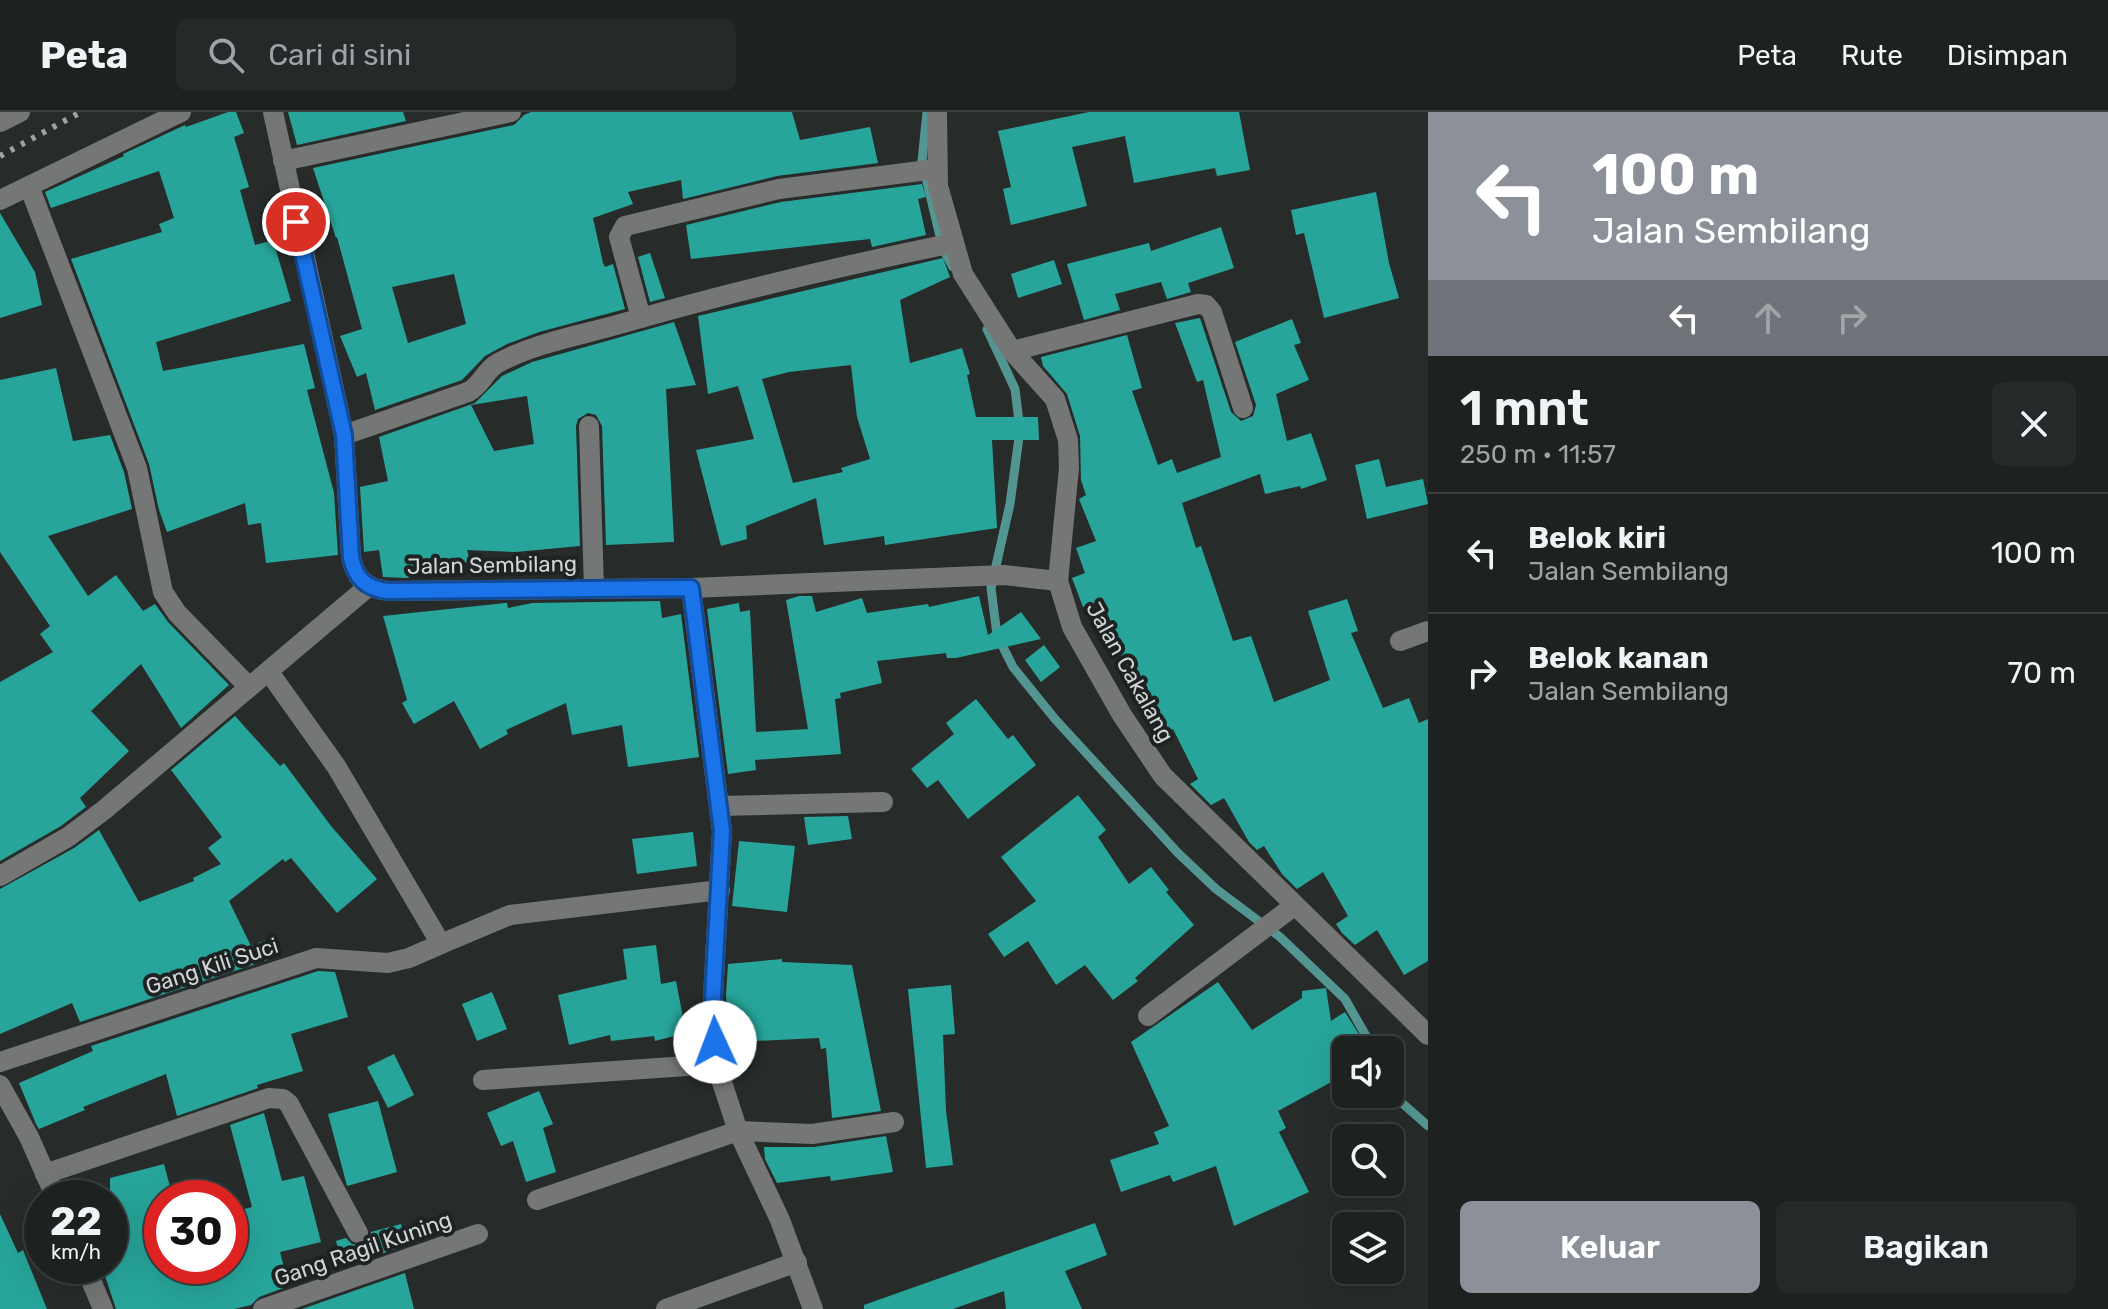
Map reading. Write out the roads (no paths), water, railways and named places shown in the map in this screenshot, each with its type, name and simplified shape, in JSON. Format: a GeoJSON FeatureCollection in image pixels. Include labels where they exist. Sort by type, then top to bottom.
{"type":"FeatureCollection","features":[{"type":"Feature","properties":{"kind":"street"},"geometry":{"type":"LineString","coordinates":[[0,122],[20,112]]}},
{"type":"Feature","properties":{"kind":"street"},"geometry":{"type":"LineString","coordinates":[[0,200],[181,112]]}},
{"type":"Feature","properties":{"kind":"street"},"geometry":{"type":"LineString","coordinates":[[0,876],[68,837],[104,810],[369,586],[356,576],[351,557],[344,435],[273,112]]}},
{"type":"Feature","properties":{"kind":"street"},"geometry":{"type":"LineString","coordinates":[[283,161],[511,112]]}},
{"type":"Feature","properties":{"kind":"street","name":"Jalan Cakalang"},"geometry":{"type":"LineString","coordinates":[[937,112],[924,171],[938,186],[944,245],[1012,351],[1055,399],[1068,440],[1069,468],[1058,581],[1072,627],[1122,715],[1163,776],[1428,1035]]}},
{"type":"Feature","properties":{"kind":"street"},"geometry":{"type":"LineString","coordinates":[[641,318],[619,237],[625,226],[779,189],[924,171]]}},
{"type":"Feature","properties":{"kind":"street"},"geometry":{"type":"LineString","coordinates":[[29,186],[137,468],[163,592],[177,613],[249,687]]}},
{"type":"Feature","properties":{"kind":"street"},"geometry":{"type":"LineString","coordinates":[[344,435],[468,392],[477,387],[496,364],[534,349],[727,294],[944,245]]}},
{"type":"Feature","properties":{"kind":"street"},"geometry":{"type":"LineString","coordinates":[[1012,351],[1198,304],[1206,305],[1212,312],[1243,408]]}},
{"type":"Feature","properties":{"kind":"street"},"geometry":{"type":"LineString","coordinates":[[589,426],[594,588]]}},
{"type":"Feature","properties":{"kind":"street","name":"Jalan Sembilang"},"geometry":{"type":"LineString","coordinates":[[369,586],[388,591],[691,588],[996,575],[1058,581]]}},
{"type":"Feature","properties":{"kind":"street"},"geometry":{"type":"LineString","coordinates":[[691,588],[720,806],[723,853],[713,997],[716,1064],[738,1131],[797,1262],[813,1309]]}},
{"type":"Feature","properties":{"kind":"street"},"geometry":{"type":"LineString","coordinates":[[1400,641],[1428,631]]}},
{"type":"Feature","properties":{"kind":"street"},"geometry":{"type":"LineString","coordinates":[[269,672],[336,766],[441,944]]}},
{"type":"Feature","properties":{"kind":"street"},"geometry":{"type":"LineString","coordinates":[[720,806],[883,802]]}},
{"type":"Feature","properties":{"kind":"street","name":"Gang Kili Suci"},"geometry":{"type":"LineString","coordinates":[[0,1062],[316,958],[388,963],[409,958],[510,915],[720,890]]}},
{"type":"Feature","properties":{"kind":"street"},"geometry":{"type":"LineString","coordinates":[[1148,1016],[1294,906]]}},
{"type":"Feature","properties":{"kind":"street"},"geometry":{"type":"LineString","coordinates":[[483,1080],[716,1064]]}},
{"type":"Feature","properties":{"kind":"street"},"geometry":{"type":"LineString","coordinates":[[0,1085],[48,1180]]}},
{"type":"Feature","properties":{"kind":"street"},"geometry":{"type":"LineString","coordinates":[[45,1174],[212,1115],[269,1098],[280,1098],[289,1104],[358,1233]]}},
{"type":"Feature","properties":{"kind":"street"},"geometry":{"type":"LineString","coordinates":[[537,1200],[738,1131],[812,1134],[894,1122]]}},
{"type":"Feature","properties":{"kind":"street","name":"Gang Ragil Kuning"},"geometry":{"type":"LineString","coordinates":[[263,1309],[478,1234]]}},
{"type":"Feature","properties":{"kind":"street"},"geometry":{"type":"LineString","coordinates":[[666,1309],[797,1262]]}},
{"type":"Feature","properties":{"kind":"street"},"geometry":{"type":"LineString","coordinates":[[93,1284],[103,1309]]}},
{"type":"Feature","properties":{"kind":"waterway"},"geometry":{"type":"LineString","coordinates":[[927,112],[922,161],[943,249],[953,267]]}},
{"type":"Feature","properties":{"kind":"waterway"},"geometry":{"type":"LineString","coordinates":[[987,329],[1015,389],[1020,430],[1010,504],[991,588],[997,635],[1013,667],[1055,719],[1178,853],[1216,889],[1280,937],[1345,999],[1366,1036]]}},
{"type":"Feature","properties":{"kind":"waterway"},"geometry":{"type":"LineString","coordinates":[[1404,1105],[1428,1126]]}},
{"type":"Feature","properties":{"kind":"railway"},"geometry":{"type":"LineString","coordinates":[[0,156],[81,112]]}}]}
